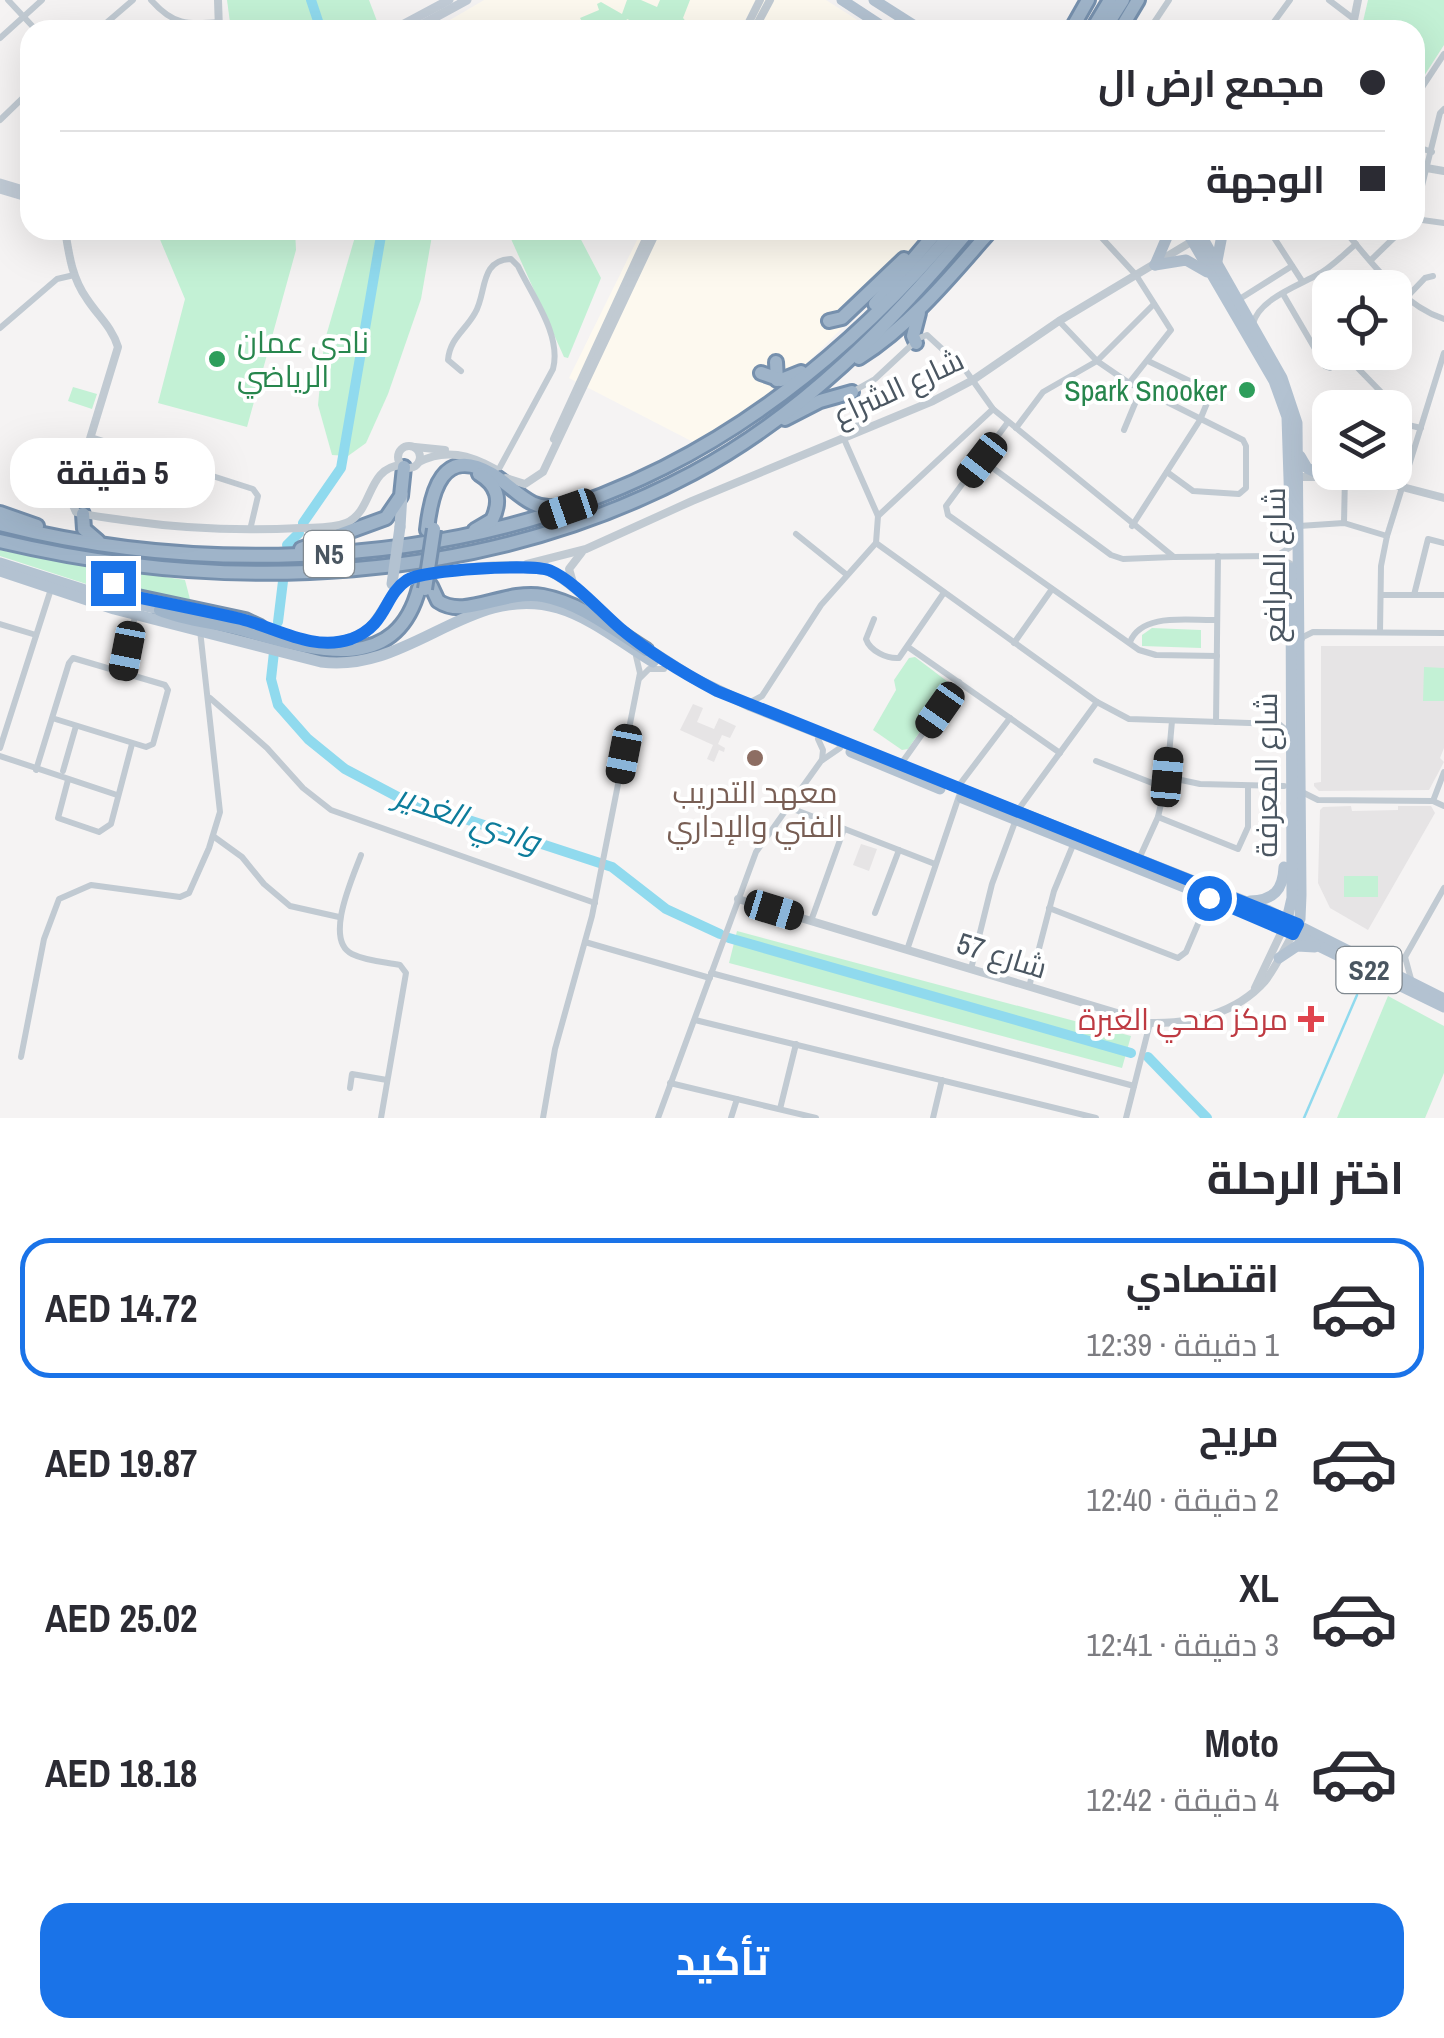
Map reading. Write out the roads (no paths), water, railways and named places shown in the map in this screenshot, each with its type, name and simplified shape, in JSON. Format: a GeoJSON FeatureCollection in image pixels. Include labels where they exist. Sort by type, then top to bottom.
{"type":"FeatureCollection","features":[{"type":"Feature","properties":{"kind":"highway"},"geometry":{"type":"LineString","coordinates":[[829,320],[842,318],[925,240]]}},
{"type":"Feature","properties":{"kind":"highway"},"geometry":{"type":"LineString","coordinates":[[823,362],[928,240]]}},
{"type":"Feature","properties":{"kind":"highway","name":"N5"},"geometry":{"type":"LineString","coordinates":[[0,524],[104,545],[209,556],[274,556],[405,547],[522,524],[648,477],[749,418],[823,362],[893,298],[945,240]]}},
{"type":"Feature","properties":{"kind":"highway","name":"N5"},"geometry":{"type":"LineString","coordinates":[[0,541],[106,561],[230,572],[312,571],[414,563],[540,536],[632,503],[735,447],[840,370],[960,240]]}},
{"type":"Feature","properties":{"kind":"highway"},"geometry":{"type":"LineString","coordinates":[[840,370],[878,346],[930,298],[982,240]]}},
{"type":"Feature","properties":{"kind":"highway"},"geometry":{"type":"LineString","coordinates":[[916,343],[912,336],[915,322],[930,298]]}},
{"type":"Feature","properties":{"kind":"highway"},"geometry":{"type":"LineString","coordinates":[[761,373],[777,380],[796,375],[856,325]]}},
{"type":"Feature","properties":{"kind":"highway"},"geometry":{"type":"LineString","coordinates":[[776,362],[777,380]]}},
{"type":"Feature","properties":{"kind":"highway"},"geometry":{"type":"LineString","coordinates":[[735,447],[810,405],[852,392]]}},
{"type":"Feature","properties":{"kind":"highway"},"geometry":{"type":"LineString","coordinates":[[274,556],[383,520],[396,508],[403,490],[403,466]]}},
{"type":"Feature","properties":{"kind":"highway"},"geometry":{"type":"LineString","coordinates":[[646,650],[565,602],[519,594],[457,610],[438,601],[425,588],[435,484],[458,466],[483,470],[525,500],[546,508],[648,477]]}},
{"type":"Feature","properties":{"kind":"highway"},"geometry":{"type":"LineString","coordinates":[[199,629],[205,624],[326,657],[360,655],[388,644],[417,613],[429,569],[430,529],[439,491],[448,477],[471,471],[491,483],[498,503],[488,524],[405,547]]}},
{"type":"Feature","properties":{"kind":"highway"},"geometry":{"type":"LineString","coordinates":[[79,512],[84,529],[104,545]]}},
{"type":"Feature","properties":{"kind":"highway"},"geometry":{"type":"LineString","coordinates":[[0,513],[38,526],[56,537]]}},
{"type":"Feature","properties":{"kind":"highway"},"geometry":{"type":"LineString","coordinates":[[151,566],[119,570],[113,577],[113,586],[121,594],[246,620],[260,628]]}},
{"type":"Feature","properties":{"kind":"highway"},"geometry":{"type":"LineString","coordinates":[[160,610],[225,630]]}},
{"type":"Feature","properties":{"kind":"main road"},"geometry":{"type":"LineString","coordinates":[[412,20],[449,0]]}},
{"type":"Feature","properties":{"kind":"main road"},"geometry":{"type":"LineString","coordinates":[[430,20],[467,0]]}},
{"type":"Feature","properties":{"kind":"main road"},"geometry":{"type":"LineString","coordinates":[[842,0],[873,20]]}},
{"type":"Feature","properties":{"kind":"main road"},"geometry":{"type":"LineString","coordinates":[[874,0],[905,20]]}},
{"type":"Feature","properties":{"kind":"main road"},"geometry":{"type":"LineString","coordinates":[[1155,264],[1166,240]]}},
{"type":"Feature","properties":{"kind":"main road","name":"شارع المرافع"},"geometry":{"type":"LineString","coordinates":[[1201,240],[1217,274],[1238,302],[1288,392],[1297,423],[1301,895],[1290,927]]}},
{"type":"Feature","properties":{"kind":"main road"},"geometry":{"type":"LineString","coordinates":[[1155,264],[1186,260],[1217,274],[1220,240]]}},
{"type":"Feature","properties":{"kind":"main road","name":"شارع المعرفة"},"geometry":{"type":"LineString","coordinates":[[1217,274],[1284,406],[1284,431],[1295,479],[1291,546],[1290,927]]}},
{"type":"Feature","properties":{"kind":"main road"},"geometry":{"type":"LineString","coordinates":[[1299,455],[1312,472]]}},
{"type":"Feature","properties":{"kind":"main road"},"geometry":{"type":"LineString","coordinates":[[1300,500],[1312,484]]}},
{"type":"Feature","properties":{"kind":"main road"},"geometry":{"type":"LineString","coordinates":[[290,636],[322,639],[353,632],[379,611],[392,584],[403,490]]}},
{"type":"Feature","properties":{"kind":"main road"},"geometry":{"type":"LineString","coordinates":[[0,563],[160,610],[317,642],[346,640],[377,622],[399,588],[412,577],[502,567]]}},
{"type":"Feature","properties":{"kind":"main road","name":"S22"},"geometry":{"type":"LineString","coordinates":[[502,567],[546,569],[646,650],[694,678],[747,704],[902,764],[958,792]]}},
{"type":"Feature","properties":{"kind":"main road"},"geometry":{"type":"LineString","coordinates":[[0,572],[199,629]]}},
{"type":"Feature","properties":{"kind":"main road","name":"S22"},"geometry":{"type":"LineString","coordinates":[[225,630],[321,662],[356,664],[388,656],[486,610],[531,602],[566,610],[709,696],[958,792],[1073,844],[1209,898],[1340,946],[1441,995]]}},
{"type":"Feature","properties":{"kind":"main road"},"geometry":{"type":"LineString","coordinates":[[1246,902],[1267,899],[1281,888],[1285,752],[1291,737]]}},
{"type":"Feature","properties":{"kind":"main road","name":"S22"},"geometry":{"type":"LineString","coordinates":[[1016,817],[1267,910],[1322,948],[1444,1007]]}},
{"type":"Feature","properties":{"kind":"main road"},"geometry":{"type":"LineString","coordinates":[[1267,910],[1284,899],[1290,877]]}},
{"type":"Feature","properties":{"kind":"main road"},"geometry":{"type":"LineString","coordinates":[[1301,895],[1312,922],[1340,946]]}},
{"type":"Feature","properties":{"kind":"main road"},"geometry":{"type":"LineString","coordinates":[[1279,958],[1297,946],[1322,948]]}},
{"type":"Feature","properties":{"kind":"street"},"geometry":{"type":"LineString","coordinates":[[8,0],[27,20]]}},
{"type":"Feature","properties":{"kind":"street"},"geometry":{"type":"LineString","coordinates":[[0,38],[42,0]]}},
{"type":"Feature","properties":{"kind":"street"},"geometry":{"type":"LineString","coordinates":[[109,20],[132,0]]}},
{"type":"Feature","properties":{"kind":"street"},"geometry":{"type":"LineString","coordinates":[[150,0],[173,20]]}},
{"type":"Feature","properties":{"kind":"street"},"geometry":{"type":"LineString","coordinates":[[423,14],[429,0]]}},
{"type":"Feature","properties":{"kind":"street"},"geometry":{"type":"LineString","coordinates":[[1329,0],[1354,20],[1358,0]]}},
{"type":"Feature","properties":{"kind":"street"},"geometry":{"type":"LineString","coordinates":[[1425,83],[1444,54]]}},
{"type":"Feature","properties":{"kind":"street"},"geometry":{"type":"LineString","coordinates":[[0,120],[20,104]]}},
{"type":"Feature","properties":{"kind":"street"},"geometry":{"type":"LineString","coordinates":[[1425,182],[1444,109]]}},
{"type":"Feature","properties":{"kind":"street"},"geometry":{"type":"LineString","coordinates":[[1425,150],[1432,152]]}},
{"type":"Feature","properties":{"kind":"street"},"geometry":{"type":"LineString","coordinates":[[1425,167],[1444,171]]}},
{"type":"Feature","properties":{"kind":"street"},"geometry":{"type":"LineString","coordinates":[[67,240],[74,275],[84,296],[113,332],[118,347],[71,501],[79,512],[169,527],[250,531],[344,524],[360,513],[373,477],[407,445],[467,452],[521,479],[531,477],[540,470],[648,240]]}},
{"type":"Feature","properties":{"kind":"street"},"geometry":{"type":"LineString","coordinates":[[366,498],[390,467],[412,468],[437,455],[459,455],[486,464],[517,483],[529,483],[540,476],[600,356],[649,240]]}},
{"type":"Feature","properties":{"kind":"street"},"geometry":{"type":"LineString","coordinates":[[1104,240],[1136,275],[1171,330],[1130,383]]}},
{"type":"Feature","properties":{"kind":"street","name":"شارع الشراع"},"geometry":{"type":"LineString","coordinates":[[502,567],[586,549],[933,401],[973,380],[1059,320],[1188,240]]}},
{"type":"Feature","properties":{"kind":"street"},"geometry":{"type":"LineString","coordinates":[[1275,240],[1302,281]]}},
{"type":"Feature","properties":{"kind":"street"},"geometry":{"type":"LineString","coordinates":[[1353,240],[1381,270]]}},
{"type":"Feature","properties":{"kind":"street"},"geometry":{"type":"LineString","coordinates":[[1372,260],[1392,240]]}},
{"type":"Feature","properties":{"kind":"street"},"geometry":{"type":"LineString","coordinates":[[1323,270],[1356,244]]}},
{"type":"Feature","properties":{"kind":"street"},"geometry":{"type":"LineString","coordinates":[[461,371],[448,360],[453,342],[477,310],[491,267],[498,260],[511,259],[551,334],[555,360],[500,467]]}},
{"type":"Feature","properties":{"kind":"street"},"geometry":{"type":"LineString","coordinates":[[1238,302],[1292,266]]}},
{"type":"Feature","properties":{"kind":"street"},"geometry":{"type":"LineString","coordinates":[[0,328],[57,279],[74,275]]}},
{"type":"Feature","properties":{"kind":"street"},"geometry":{"type":"LineString","coordinates":[[1412,292],[1433,276]]}},
{"type":"Feature","properties":{"kind":"street"},"geometry":{"type":"LineString","coordinates":[[1254,329],[1258,311],[1312,277]]}},
{"type":"Feature","properties":{"kind":"street"},"geometry":{"type":"LineString","coordinates":[[1283,294],[1312,345]]}},
{"type":"Feature","properties":{"kind":"street"},"geometry":{"type":"LineString","coordinates":[[1238,302],[1258,311]]}},
{"type":"Feature","properties":{"kind":"street"},"geometry":{"type":"LineString","coordinates":[[1412,302],[1444,319]]}},
{"type":"Feature","properties":{"kind":"street"},"geometry":{"type":"LineString","coordinates":[[1016,428],[1044,392],[1097,361],[1154,304]]}},
{"type":"Feature","properties":{"kind":"street"},"geometry":{"type":"LineString","coordinates":[[1059,320],[1097,361],[1141,389],[1243,440],[1246,446],[1243,492],[1193,491],[1167,472]]}},
{"type":"Feature","properties":{"kind":"street"},"geometry":{"type":"LineString","coordinates":[[862,430],[849,404],[852,392],[875,379],[923,335],[932,337],[973,380],[993,409],[1174,557]]}},
{"type":"Feature","properties":{"kind":"street"},"geometry":{"type":"LineString","coordinates":[[1412,455],[1444,353]]}},
{"type":"Feature","properties":{"kind":"street"},"geometry":{"type":"LineString","coordinates":[[1132,526],[1207,403],[1206,392],[1148,361]]}},
{"type":"Feature","properties":{"kind":"street"},"geometry":{"type":"LineString","coordinates":[[1360,370],[1378,390]]}},
{"type":"Feature","properties":{"kind":"street"},"geometry":{"type":"LineString","coordinates":[[1124,430],[1141,389]]}},
{"type":"Feature","properties":{"kind":"street"},"geometry":{"type":"LineString","coordinates":[[878,516],[993,409]]}},
{"type":"Feature","properties":{"kind":"street"},"geometry":{"type":"LineString","coordinates":[[1008,422],[945,510],[1149,654],[1216,656]]}},
{"type":"Feature","properties":{"kind":"street"},"geometry":{"type":"LineString","coordinates":[[1412,426],[1421,428]]}},
{"type":"Feature","properties":{"kind":"street"},"geometry":{"type":"LineString","coordinates":[[91,437],[253,489],[258,496],[250,531]]}},
{"type":"Feature","properties":{"kind":"street"},"geometry":{"type":"LineString","coordinates":[[747,704],[764,694],[820,605],[876,542],[878,516],[844,438]]}},
{"type":"Feature","properties":{"kind":"street"},"geometry":{"type":"LineString","coordinates":[[415,447],[420,454],[419,462]]}},
{"type":"Feature","properties":{"kind":"street"},"geometry":{"type":"LineString","coordinates":[[398,452],[403,466]]}},
{"type":"Feature","properties":{"kind":"street"},"geometry":{"type":"LineString","coordinates":[[982,460],[1111,555],[1124,559],[1276,556],[1291,564]]}},
{"type":"Feature","properties":{"kind":"street"},"geometry":{"type":"LineString","coordinates":[[1295,479],[1312,479]]}},
{"type":"Feature","properties":{"kind":"street"},"geometry":{"type":"LineString","coordinates":[[1412,489],[1444,498]]}},
{"type":"Feature","properties":{"kind":"street"},"geometry":{"type":"LineString","coordinates":[[1344,523],[1345,490]]}},
{"type":"Feature","properties":{"kind":"street"},"geometry":{"type":"LineString","coordinates":[[1380,632],[1381,566],[1401,490]]}},
{"type":"Feature","properties":{"kind":"street"},"geometry":{"type":"LineString","coordinates":[[1299,526],[1344,523],[1388,536]]}},
{"type":"Feature","properties":{"kind":"street"},"geometry":{"type":"LineString","coordinates":[[796,534],[847,575]]}},
{"type":"Feature","properties":{"kind":"street"},"geometry":{"type":"LineString","coordinates":[[1414,595],[1428,538],[1444,543]]}},
{"type":"Feature","properties":{"kind":"street"},"geometry":{"type":"LineString","coordinates":[[876,542],[943,594],[1125,718],[1279,724],[1291,712]]}},
{"type":"Feature","properties":{"kind":"street"},"geometry":{"type":"LineString","coordinates":[[1276,556],[1291,546]]}},
{"type":"Feature","properties":{"kind":"street"},"geometry":{"type":"LineString","coordinates":[[576,591],[569,570],[586,549]]}},
{"type":"Feature","properties":{"kind":"street"},"geometry":{"type":"LineString","coordinates":[[1216,722],[1218,556]]}},
{"type":"Feature","properties":{"kind":"street"},"geometry":{"type":"LineString","coordinates":[[0,748],[50,589]]}},
{"type":"Feature","properties":{"kind":"street"},"geometry":{"type":"LineString","coordinates":[[1014,642],[1052,589]]}},
{"type":"Feature","properties":{"kind":"street"},"geometry":{"type":"LineString","coordinates":[[874,618],[866,639],[868,644],[899,658],[943,594]]}},
{"type":"Feature","properties":{"kind":"street"},"geometry":{"type":"LineString","coordinates":[[1380,595],[1444,595]]}},
{"type":"Feature","properties":{"kind":"street"},"geometry":{"type":"LineString","coordinates":[[122,673],[136,614]]}},
{"type":"Feature","properties":{"kind":"street"},"geometry":{"type":"LineString","coordinates":[[1130,642],[1147,623],[1217,620]]}},
{"type":"Feature","properties":{"kind":"street"},"geometry":{"type":"LineString","coordinates":[[1298,622],[1313,632]]}},
{"type":"Feature","properties":{"kind":"street"},"geometry":{"type":"LineString","coordinates":[[0,624],[36,635]]}},
{"type":"Feature","properties":{"kind":"street"},"geometry":{"type":"LineString","coordinates":[[21,1057],[44,939],[59,898],[92,886],[180,897],[189,893],[213,836],[220,812],[210,698],[199,629]]}},
{"type":"Feature","properties":{"kind":"street"},"geometry":{"type":"LineString","coordinates":[[1299,645],[1303,637],[1313,632],[1444,633]]}},
{"type":"Feature","properties":{"kind":"street"},"geometry":{"type":"LineString","coordinates":[[542,1118],[555,1049],[595,903],[639,679],[638,658],[627,647]]}},
{"type":"Feature","properties":{"kind":"street"},"geometry":{"type":"LineString","coordinates":[[908,647],[1060,753]]}},
{"type":"Feature","properties":{"kind":"street"},"geometry":{"type":"LineString","coordinates":[[36,770],[52,718],[73,658],[165,685],[168,690],[153,744],[146,747],[52,718]]}},
{"type":"Feature","properties":{"kind":"street"},"geometry":{"type":"LineString","coordinates":[[639,679],[649,669],[664,669]]}},
{"type":"Feature","properties":{"kind":"street"},"geometry":{"type":"LineString","coordinates":[[902,764],[959,682]]}},
{"type":"Feature","properties":{"kind":"street"},"geometry":{"type":"LineString","coordinates":[[764,694],[765,711]]}},
{"type":"Feature","properties":{"kind":"street"},"geometry":{"type":"LineString","coordinates":[[210,698],[331,810],[595,903]]}},
{"type":"Feature","properties":{"kind":"street"},"geometry":{"type":"LineString","coordinates":[[971,969],[992,884],[1016,817],[1097,702]]}},
{"type":"Feature","properties":{"kind":"street"},"geometry":{"type":"LineString","coordinates":[[907,950],[958,792],[1010,718]]}},
{"type":"Feature","properties":{"kind":"street"},"geometry":{"type":"LineString","coordinates":[[1138,862],[1158,818],[1167,777],[1172,721]]}},
{"type":"Feature","properties":{"kind":"street"},"geometry":{"type":"LineString","coordinates":[[1279,724],[1291,737]]}},
{"type":"Feature","properties":{"kind":"street"},"geometry":{"type":"LineString","coordinates":[[63,771],[76,726]]}},
{"type":"Feature","properties":{"kind":"street"},"geometry":{"type":"LineString","coordinates":[[818,739],[822,761]]}},
{"type":"Feature","properties":{"kind":"street"},"geometry":{"type":"LineString","coordinates":[[68,780],[58,818],[99,832],[111,824],[132,744]]}},
{"type":"Feature","properties":{"kind":"street"},"geometry":{"type":"LineString","coordinates":[[658,1118],[756,852],[822,761],[840,748]]}},
{"type":"Feature","properties":{"kind":"street"},"geometry":{"type":"LineString","coordinates":[[0,756],[118,795]]}},
{"type":"Feature","properties":{"kind":"street"},"geometry":{"type":"LineString","coordinates":[[1096,761],[1165,788]]}},
{"type":"Feature","properties":{"kind":"street"},"geometry":{"type":"LineString","coordinates":[[1433,801],[1444,772]]}},
{"type":"Feature","properties":{"kind":"street"},"geometry":{"type":"LineString","coordinates":[[1167,777],[1200,784],[1284,786]]}},
{"type":"Feature","properties":{"kind":"street"},"geometry":{"type":"LineString","coordinates":[[1158,818],[1238,849],[1248,827],[1248,786]]}},
{"type":"Feature","properties":{"kind":"street"},"geometry":{"type":"LineString","coordinates":[[1300,791],[1318,800]]}},
{"type":"Feature","properties":{"kind":"street"},"geometry":{"type":"LineString","coordinates":[[1300,811],[1308,802],[1318,800],[1433,801],[1444,806]]}},
{"type":"Feature","properties":{"kind":"street"},"geometry":{"type":"LineString","coordinates":[[787,806],[936,864]]}},
{"type":"Feature","properties":{"kind":"street"},"geometry":{"type":"LineString","coordinates":[[811,921],[844,829]]}},
{"type":"Feature","properties":{"kind":"street"},"geometry":{"type":"LineString","coordinates":[[213,836],[242,857],[264,884],[290,906],[339,917]]}},
{"type":"Feature","properties":{"kind":"street"},"geometry":{"type":"LineString","coordinates":[[1029,986],[1050,908],[1073,844]]}},
{"type":"Feature","properties":{"kind":"street"},"geometry":{"type":"LineString","coordinates":[[876,912],[899,850]]}},
{"type":"Feature","properties":{"kind":"street"},"geometry":{"type":"LineString","coordinates":[[361,855],[339,917],[346,950],[400,965],[406,973],[380,1118]]}},
{"type":"Feature","properties":{"kind":"street"},"geometry":{"type":"LineString","coordinates":[[1378,963],[1405,958],[1444,888]]}},
{"type":"Feature","properties":{"kind":"street"},"geometry":{"type":"LineString","coordinates":[[1050,908],[1178,958],[1186,952],[1209,898]]}},
{"type":"Feature","properties":{"kind":"street","name":"شارع 57"},"geometry":{"type":"LineString","coordinates":[[738,899],[1150,1023],[1187,1022],[1215,1014],[1252,994],[1268,978],[1290,927]]}},
{"type":"Feature","properties":{"kind":"street"},"geometry":{"type":"LineString","coordinates":[[1252,994],[1290,927]]}},
{"type":"Feature","properties":{"kind":"street"},"geometry":{"type":"LineString","coordinates":[[585,942],[1134,1086]]}},
{"type":"Feature","properties":{"kind":"street"},"geometry":{"type":"LineString","coordinates":[[1405,958],[1410,979]]}},
{"type":"Feature","properties":{"kind":"street"},"geometry":{"type":"LineString","coordinates":[[695,1020],[1091,1117]]}},
{"type":"Feature","properties":{"kind":"street"},"geometry":{"type":"LineString","coordinates":[[1126,1118],[1150,1023]]}},
{"type":"Feature","properties":{"kind":"street"},"geometry":{"type":"LineString","coordinates":[[780,1109],[796,1044]]}},
{"type":"Feature","properties":{"kind":"street"},"geometry":{"type":"LineString","coordinates":[[350,1088],[352,1074],[387,1080]]}},
{"type":"Feature","properties":{"kind":"street"},"geometry":{"type":"LineString","coordinates":[[932,1118],[942,1080]]}},
{"type":"Feature","properties":{"kind":"street"},"geometry":{"type":"LineString","coordinates":[[670,1083],[816,1118]]}},
{"type":"Feature","properties":{"kind":"street"},"geometry":{"type":"LineString","coordinates":[[730,1118],[737,1099]]}},
{"type":"Feature","properties":{"kind":"waterway","name":"وادي الغدير"},"geometry":{"type":"LineString","coordinates":[[311,0],[318,20]]}},
{"type":"Feature","properties":{"kind":"waterway","name":"وادي الغدير"},"geometry":{"type":"LineString","coordinates":[[303,523],[341,468],[380,240]]}},
{"type":"Feature","properties":{"kind":"waterway","name":"وادي الغدير"},"geometry":{"type":"LineString","coordinates":[[287,545],[299,533]]}},
{"type":"Feature","properties":{"kind":"waterway","name":"وادي الغدير"},"geometry":{"type":"LineString","coordinates":[[278,622],[284,573]]}},
{"type":"Feature","properties":{"kind":"waterway","name":"وادي الغدير"},"geometry":{"type":"LineString","coordinates":[[274,652],[271,679],[278,705],[308,739],[345,769],[398,797],[612,867],[666,909],[720,934]]}},
{"type":"Feature","properties":{"kind":"waterway","name":"وادي الغدير"},"geometry":{"type":"LineString","coordinates":[[729,938],[1131,1053]]}},
{"type":"Feature","properties":{"kind":"waterway","name":"وادي الغدير"},"geometry":{"type":"LineString","coordinates":[[1304,1118],[1357,995]]}},
{"type":"Feature","properties":{"kind":"waterway","name":"وادي الغدير"},"geometry":{"type":"LineString","coordinates":[[1148,1057],[1207,1118]]}},
{"type":"Feature","properties":{"kind":"place","name":"نادي عمان الرياضي"},"geometry":{"type":"Point","coordinates":[217,359]}},
{"type":"Feature","properties":{"kind":"place","name":"Spark Snooker"},"geometry":{"type":"Point","coordinates":[1247,390]}},
{"type":"Feature","properties":{"kind":"place","name":"معهد التدريب الفني والإداري"},"geometry":{"type":"Point","coordinates":[755,758]}},
{"type":"Feature","properties":{"kind":"place","name":"مركز صحي الغبرة"},"geometry":{"type":"Point","coordinates":[1311,1019]}}]}
